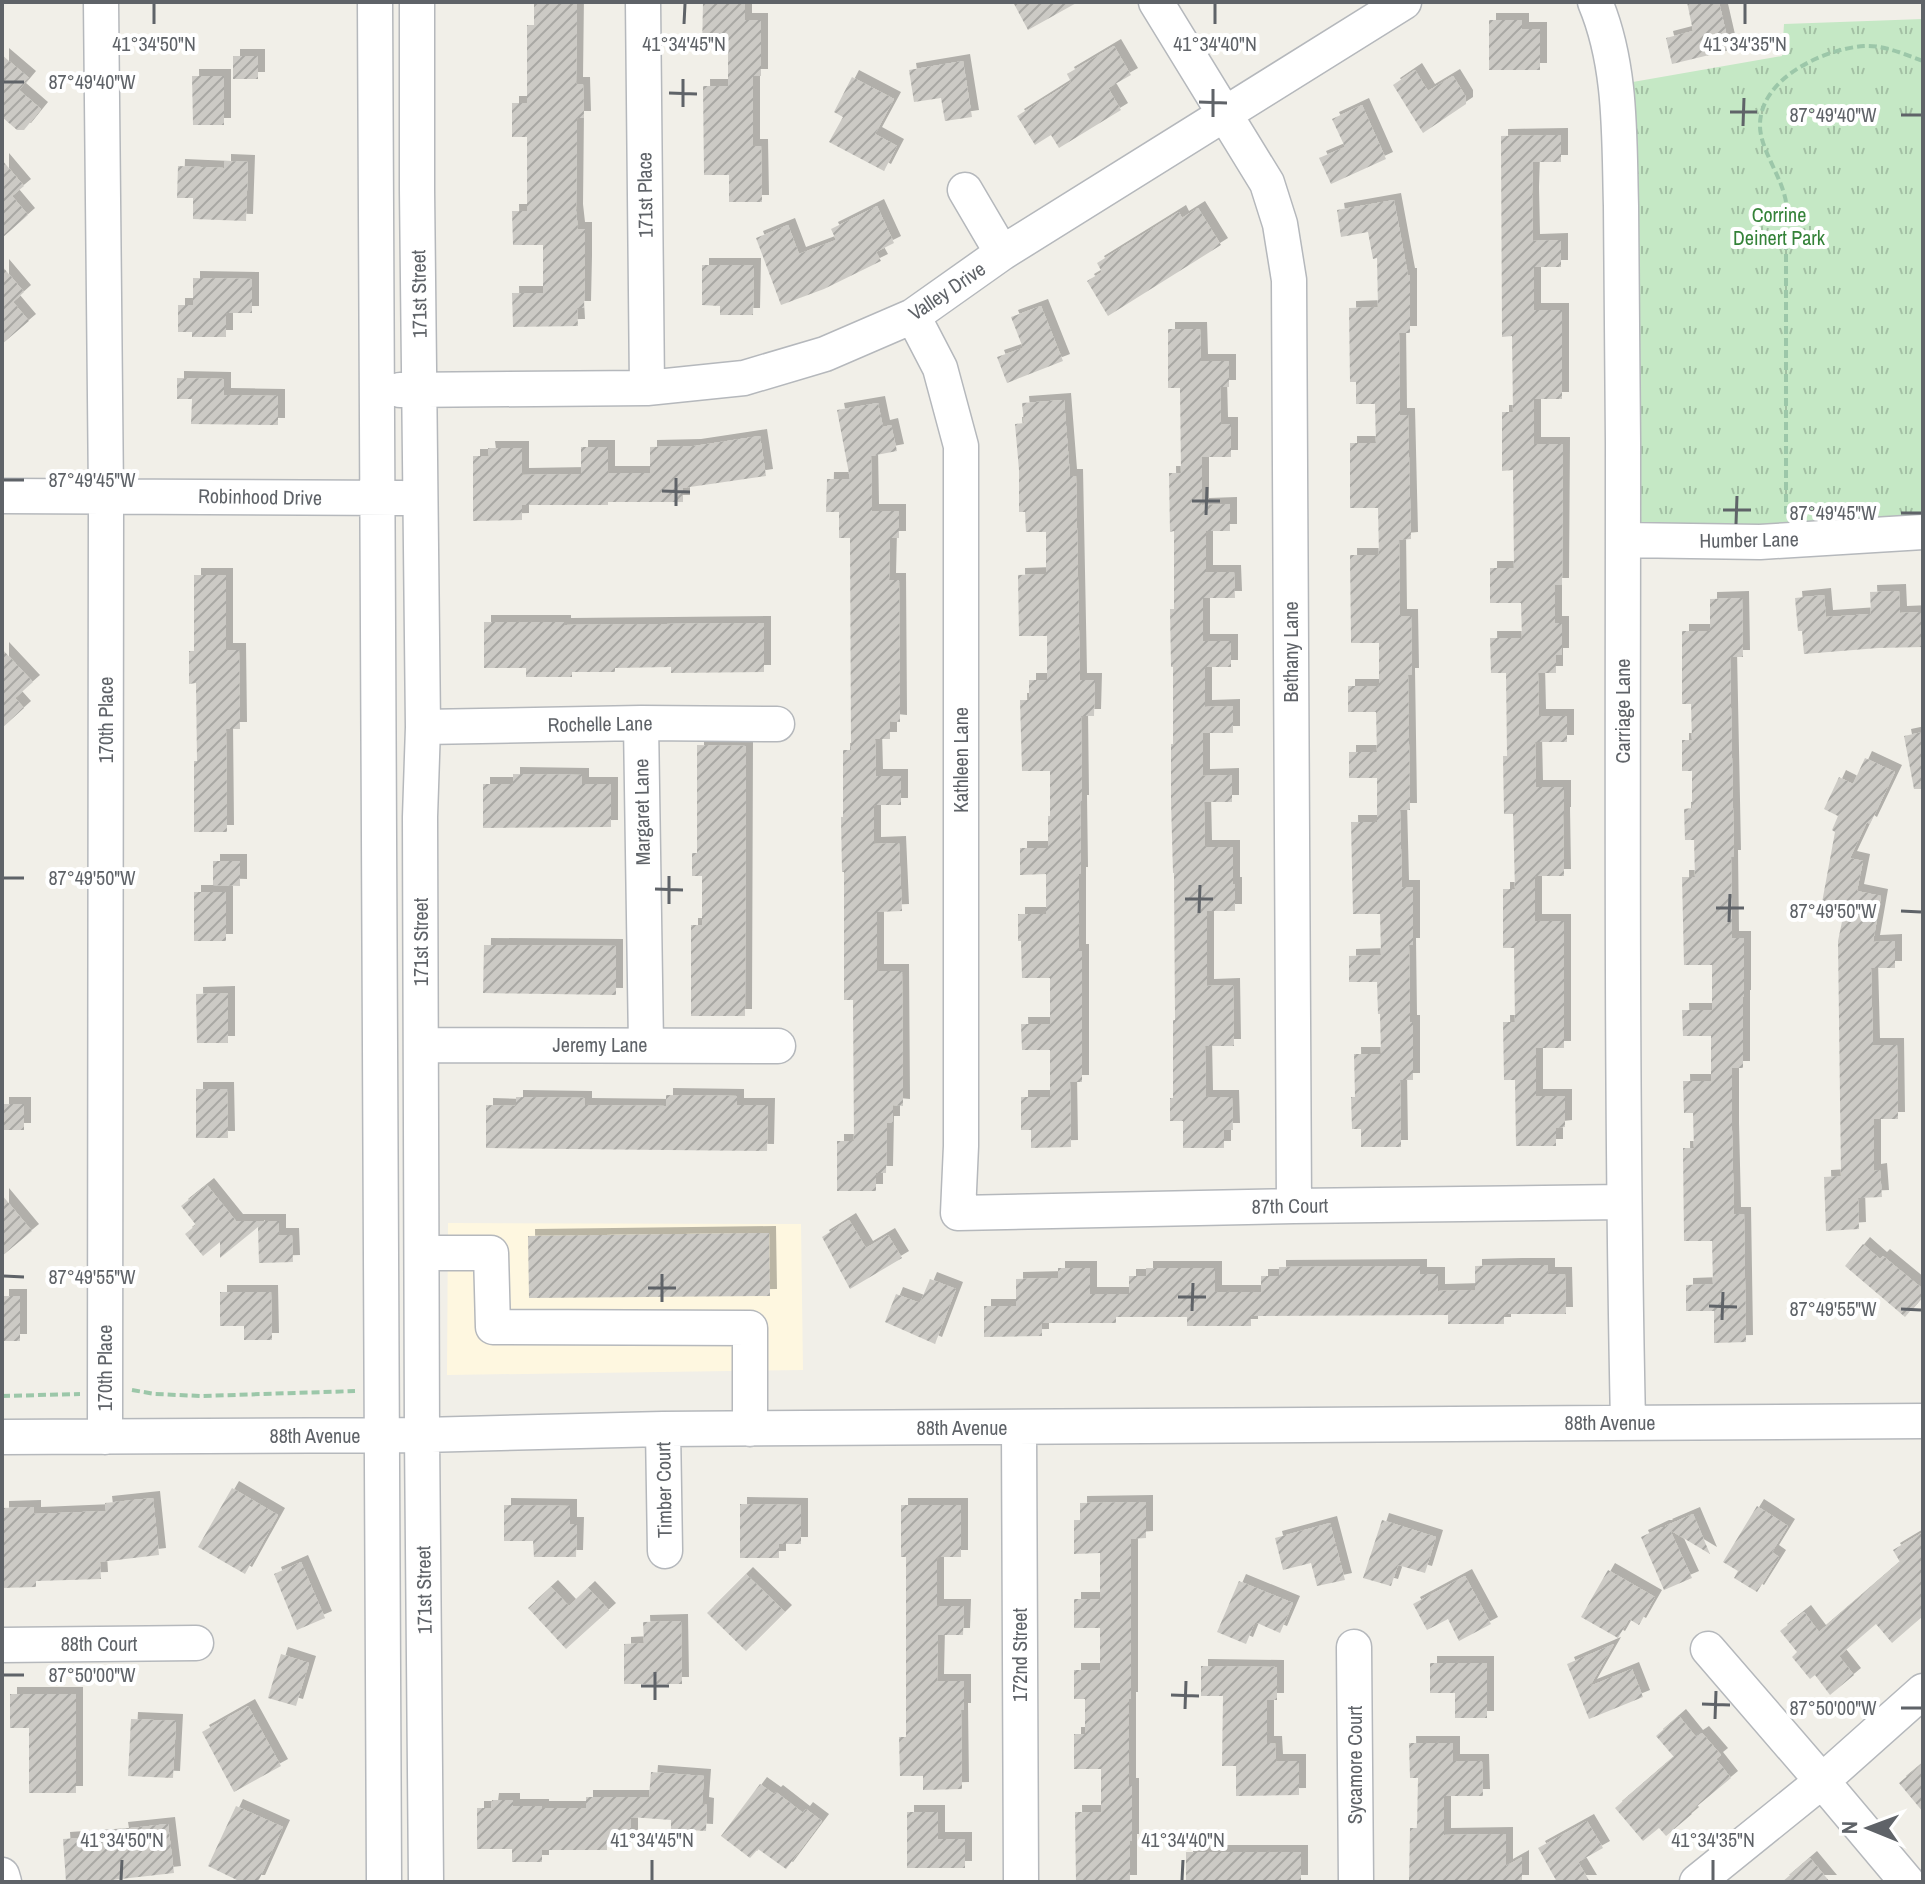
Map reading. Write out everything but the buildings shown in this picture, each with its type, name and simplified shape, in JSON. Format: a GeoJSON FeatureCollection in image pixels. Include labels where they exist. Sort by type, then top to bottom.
{"type":"FeatureCollection","features":[{"type":"Feature","properties":{"kind":"street","name":"170th Place"},"geometry":{"type":"LineString","coordinates":[[101,2],[106,495],[105,1437]]}},
{"type":"Feature","properties":{"kind":"street","name":"171st Street"},"geometry":{"type":"LineString","coordinates":[[375,2],[384,1882]]}},
{"type":"Feature","properties":{"kind":"street","name":"171st Street"},"geometry":{"type":"LineString","coordinates":[[417,2],[423,727],[420,817],[426,1882]]}},
{"type":"Feature","properties":{"kind":"street","name":"171st Place"},"geometry":{"type":"LineString","coordinates":[[643,2],[647,388]]}},
{"type":"Feature","properties":{"kind":"street"},"geometry":{"type":"LineString","coordinates":[[1156,2],[1223,114]]}},
{"type":"Feature","properties":{"kind":"street","name":"Valley Drive"},"geometry":{"type":"LineString","coordinates":[[378,391],[647,388],[744,378],[825,354],[913,316],[1002,253],[1404,2]]}},
{"type":"Feature","properties":{"kind":"street","name":"Carriage Lane"},"geometry":{"type":"LineString","coordinates":[[1595,2],[1603,21],[1614,70],[1620,134],[1623,320],[1623,1202],[1628,1423]]}},
{"type":"Feature","properties":{"kind":"street","name":"Bethany Lane"},"geometry":{"type":"LineString","coordinates":[[1223,114],[1267,183],[1280,224],[1289,280],[1294,1206]]}},
{"type":"Feature","properties":{"kind":"street"},"geometry":{"type":"LineString","coordinates":[[965,190],[1002,253]]}},
{"type":"Feature","properties":{"kind":"street","name":"Kathleen Lane"},"geometry":{"type":"LineString","coordinates":[[913,316],[940,368],[961,446],[961,1146],[958,1213]]}},
{"type":"Feature","properties":{"kind":"street","name":"Robinhood Drive"},"geometry":{"type":"LineString","coordinates":[[2,496],[421,498]]}},
{"type":"Feature","properties":{"kind":"street","name":"Humber Lane"},"geometry":{"type":"LineString","coordinates":[[1623,540],[1760,542],[1923,532]]}},
{"type":"Feature","properties":{"kind":"street","name":"Margaret Lane"},"geometry":{"type":"LineString","coordinates":[[641,723],[646,1045]]}},
{"type":"Feature","properties":{"kind":"street","name":"Rochelle Lane"},"geometry":{"type":"LineString","coordinates":[[423,727],[777,724]]}},
{"type":"Feature","properties":{"kind":"street","name":"Jeremy Lane"},"geometry":{"type":"LineString","coordinates":[[421,1045],[778,1046]]}},
{"type":"Feature","properties":{"kind":"street","name":"87th Court"},"geometry":{"type":"LineString","coordinates":[[958,1213],[1623,1202]]}},
{"type":"Feature","properties":{"kind":"street"},"geometry":{"type":"LineString","coordinates":[[422,1253],[491,1253],[493,1327],[750,1328],[750,1429]]}},
{"type":"Feature","properties":{"kind":"street","name":"88th Avenue"},"geometry":{"type":"LineString","coordinates":[[2,1437],[422,1435],[663,1429],[1923,1421]]}},
{"type":"Feature","properties":{"kind":"street","name":"172nd Street"},"geometry":{"type":"LineString","coordinates":[[1019,1428],[1021,1882]]}},
{"type":"Feature","properties":{"kind":"street","name":"Timber Court"},"geometry":{"type":"LineString","coordinates":[[663,1429],[665,1551]]}},
{"type":"Feature","properties":{"kind":"street","name":"88th Court"},"geometry":{"type":"LineString","coordinates":[[2,1645],[196,1643]]}},
{"type":"Feature","properties":{"kind":"street","name":"Sycamore Court"},"geometry":{"type":"LineString","coordinates":[[1354,1647],[1356,1882]]}},
{"type":"Feature","properties":{"kind":"street"},"geometry":{"type":"LineString","coordinates":[[1708,1649],[1907,1882]]}},
{"type":"Feature","properties":{"kind":"street"},"geometry":{"type":"LineString","coordinates":[[1697,1882],[1822,1781],[1923,1691]]}},
{"type":"Feature","properties":{"kind":"street"},"geometry":{"type":"LineString","coordinates":[[2,1875],[4,1882]]}},
{"type":"Feature","properties":{"kind":"path"},"geometry":{"type":"LineString","coordinates":[[1786,541],[1786,202],[1760,132],[1764,106],[1779,83],[1805,63],[1832,52],[1864,46],[1884,47],[1923,61]]}},
{"type":"Feature","properties":{"kind":"path"},"geometry":{"type":"LineString","coordinates":[[2,1396],[71,1394],[124,1388],[155,1394],[202,1396],[381,1391]]}},
{"type":"Feature","properties":{"kind":"shaded area"},"geometry":{"type":"Polygon","coordinates":[[[448,1223],[801,1224],[803,1370],[447,1375],[448,1223]]]}},
{"type":"Feature","properties":{"kind":"green space","name":"Corrine Deinert Park"},"geometry":{"type":"Polygon","coordinates":[[[1923,19],[1923,515],[1805,524],[1651,527],[1639,521],[1627,83],[1782,56],[1784,24],[1923,19]]]}}]}
